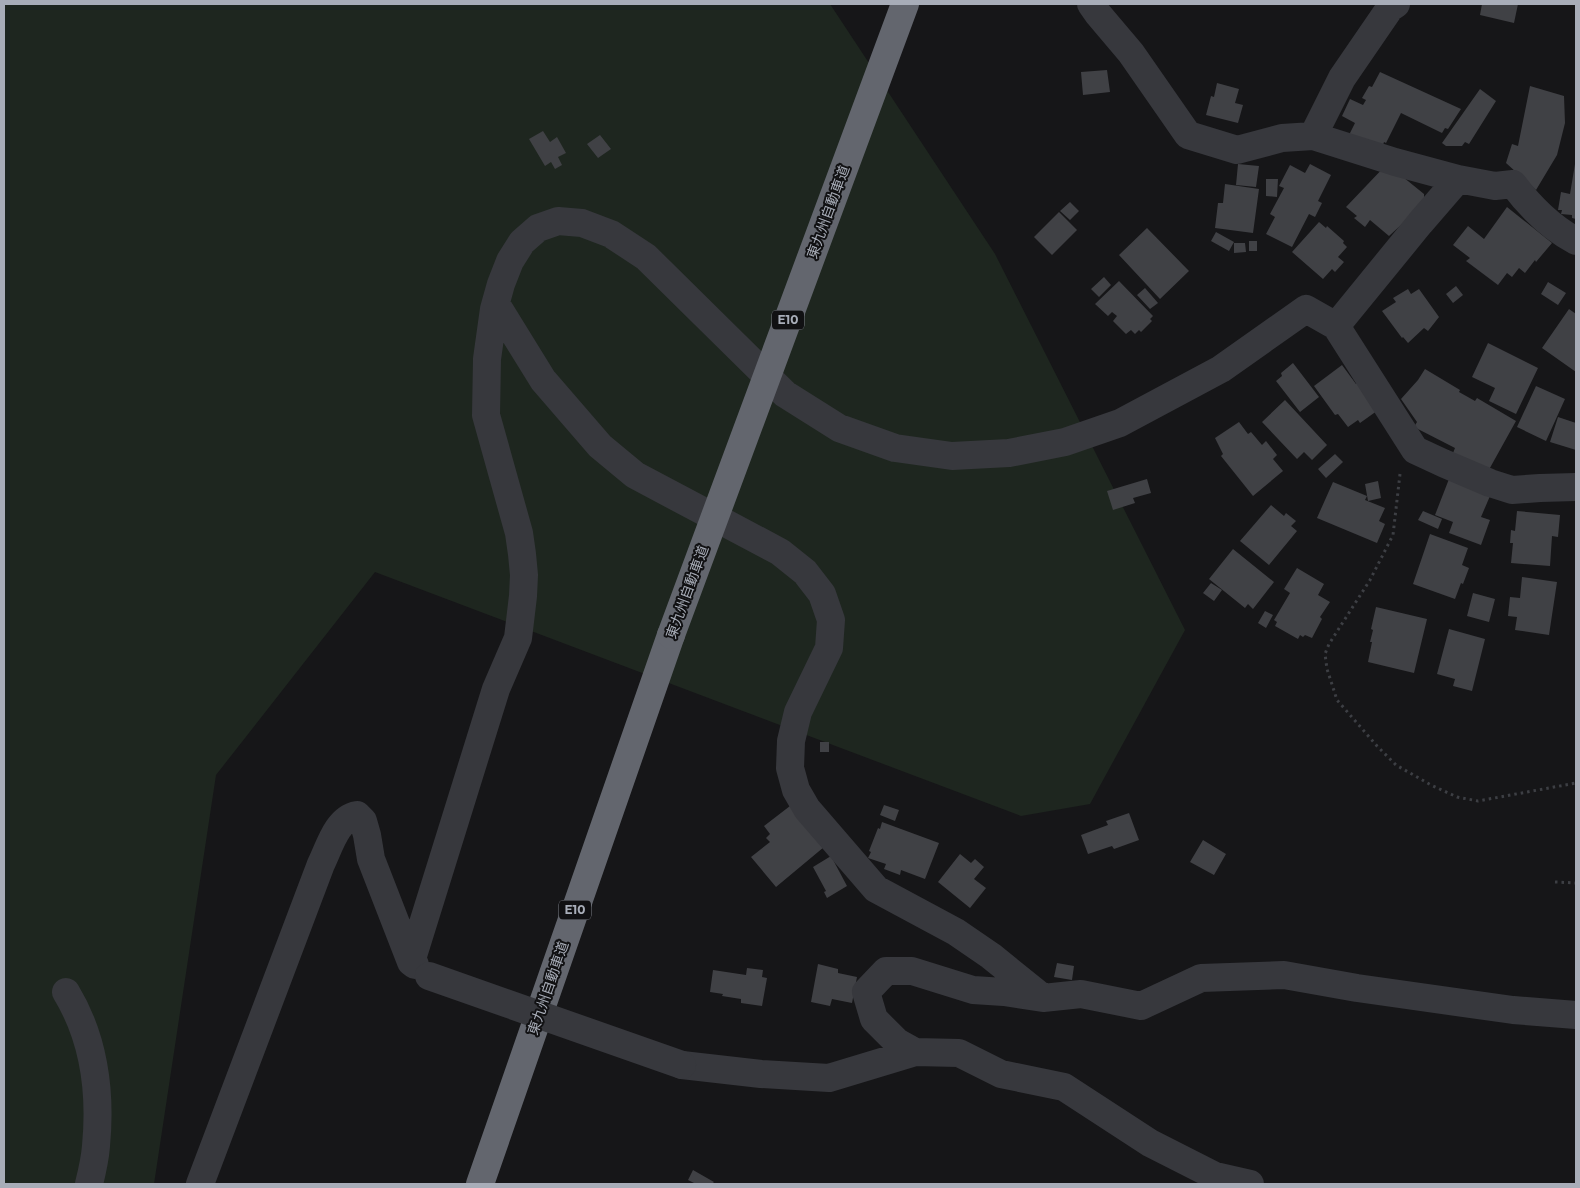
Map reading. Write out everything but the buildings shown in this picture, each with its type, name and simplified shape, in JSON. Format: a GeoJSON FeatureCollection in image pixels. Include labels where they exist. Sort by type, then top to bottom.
{"type":"FeatureCollection","features":[{"type":"Feature","properties":{"kind":"highway","name":"東九州自動車道"},"geometry":{"type":"LineString","coordinates":[[480,1184],[671,635],[905,4]]}},
{"type":"Feature","properties":{"kind":"street"},"geometry":{"type":"LineString","coordinates":[[1091,4],[1131,53],[1188,135],[1237,150],[1282,138],[1313,136],[1395,162],[1458,179],[1494,186],[1513,184],[1530,206],[1561,233],[1576,241]]}},
{"type":"Feature","properties":{"kind":"street"},"geometry":{"type":"LineString","coordinates":[[1313,136],[1342,78],[1390,8],[1396,4]]}},
{"type":"Feature","properties":{"kind":"street"},"geometry":{"type":"LineString","coordinates":[[1336,326],[1420,222],[1458,179]]}},
{"type":"Feature","properties":{"kind":"street"},"geometry":{"type":"LineString","coordinates":[[420,969],[496,689],[518,638],[523,596],[522,554],[519,533],[486,414],[487,359],[501,284],[510,261],[522,242],[538,228],[558,221],[582,222],[611,234],[646,257],[785,394],[839,428],[895,448],[952,456],[1009,453],[1065,442],[1120,422],[1221,369],[1306,309],[1336,326],[1415,450],[1490,483],[1512,490],[1576,487]]}},
{"type":"Feature","properties":{"kind":"street"},"geometry":{"type":"LineString","coordinates":[[496,304],[543,380],[600,446],[635,475],[780,552],[805,572],[822,594],[831,620],[829,648],[798,712],[791,742],[790,768],[796,790],[807,809],[876,889],[956,932],[991,956],[1043,998]]}},
{"type":"Feature","properties":{"kind":"street"},"geometry":{"type":"LineString","coordinates":[[200,1184],[320,864],[343,823],[350,816],[357,815],[363,821],[368,835],[371,858],[420,969],[682,1065],[762,1074],[829,1078],[915,1052],[959,1053],[1001,1074],[1064,1087],[1150,1143],[1215,1176],[1250,1184]]}},
{"type":"Feature","properties":{"kind":"street"},"geometry":{"type":"LineString","coordinates":[[915,1052],[897,1042],[874,1019],[866,992],[886,971],[912,971],[973,990],[1004,992],[1043,998],[1081,994],[1141,1006],[1201,978],[1284,975],[1357,988],[1474,1004],[1576,1015]]}},
{"type":"Feature","properties":{"kind":"street"},"geometry":{"type":"LineString","coordinates":[[66,992],[81,1022],[95,1072],[98,1106],[96,1147],[89,1184]]}},
{"type":"Feature","properties":{"kind":"path"},"geometry":{"type":"LineString","coordinates":[[1415,450],[1400,474],[1393,535],[1375,571],[1329,644],[1326,654],[1327,668],[1337,700],[1396,765],[1430,785],[1457,797],[1478,800],[1576,783]]}},
{"type":"Feature","properties":{"kind":"path"},"geometry":{"type":"LineString","coordinates":[[1555,882],[1576,882]]}},
{"type":"Feature","properties":{"kind":"shaded area"},"geometry":{"type":"Polygon","coordinates":[[[4,4],[830,4],[995,254],[1185,630],[1090,804],[1021,816],[375,572],[216,775],[154,1184],[4,1184],[4,4]]]}}]}
